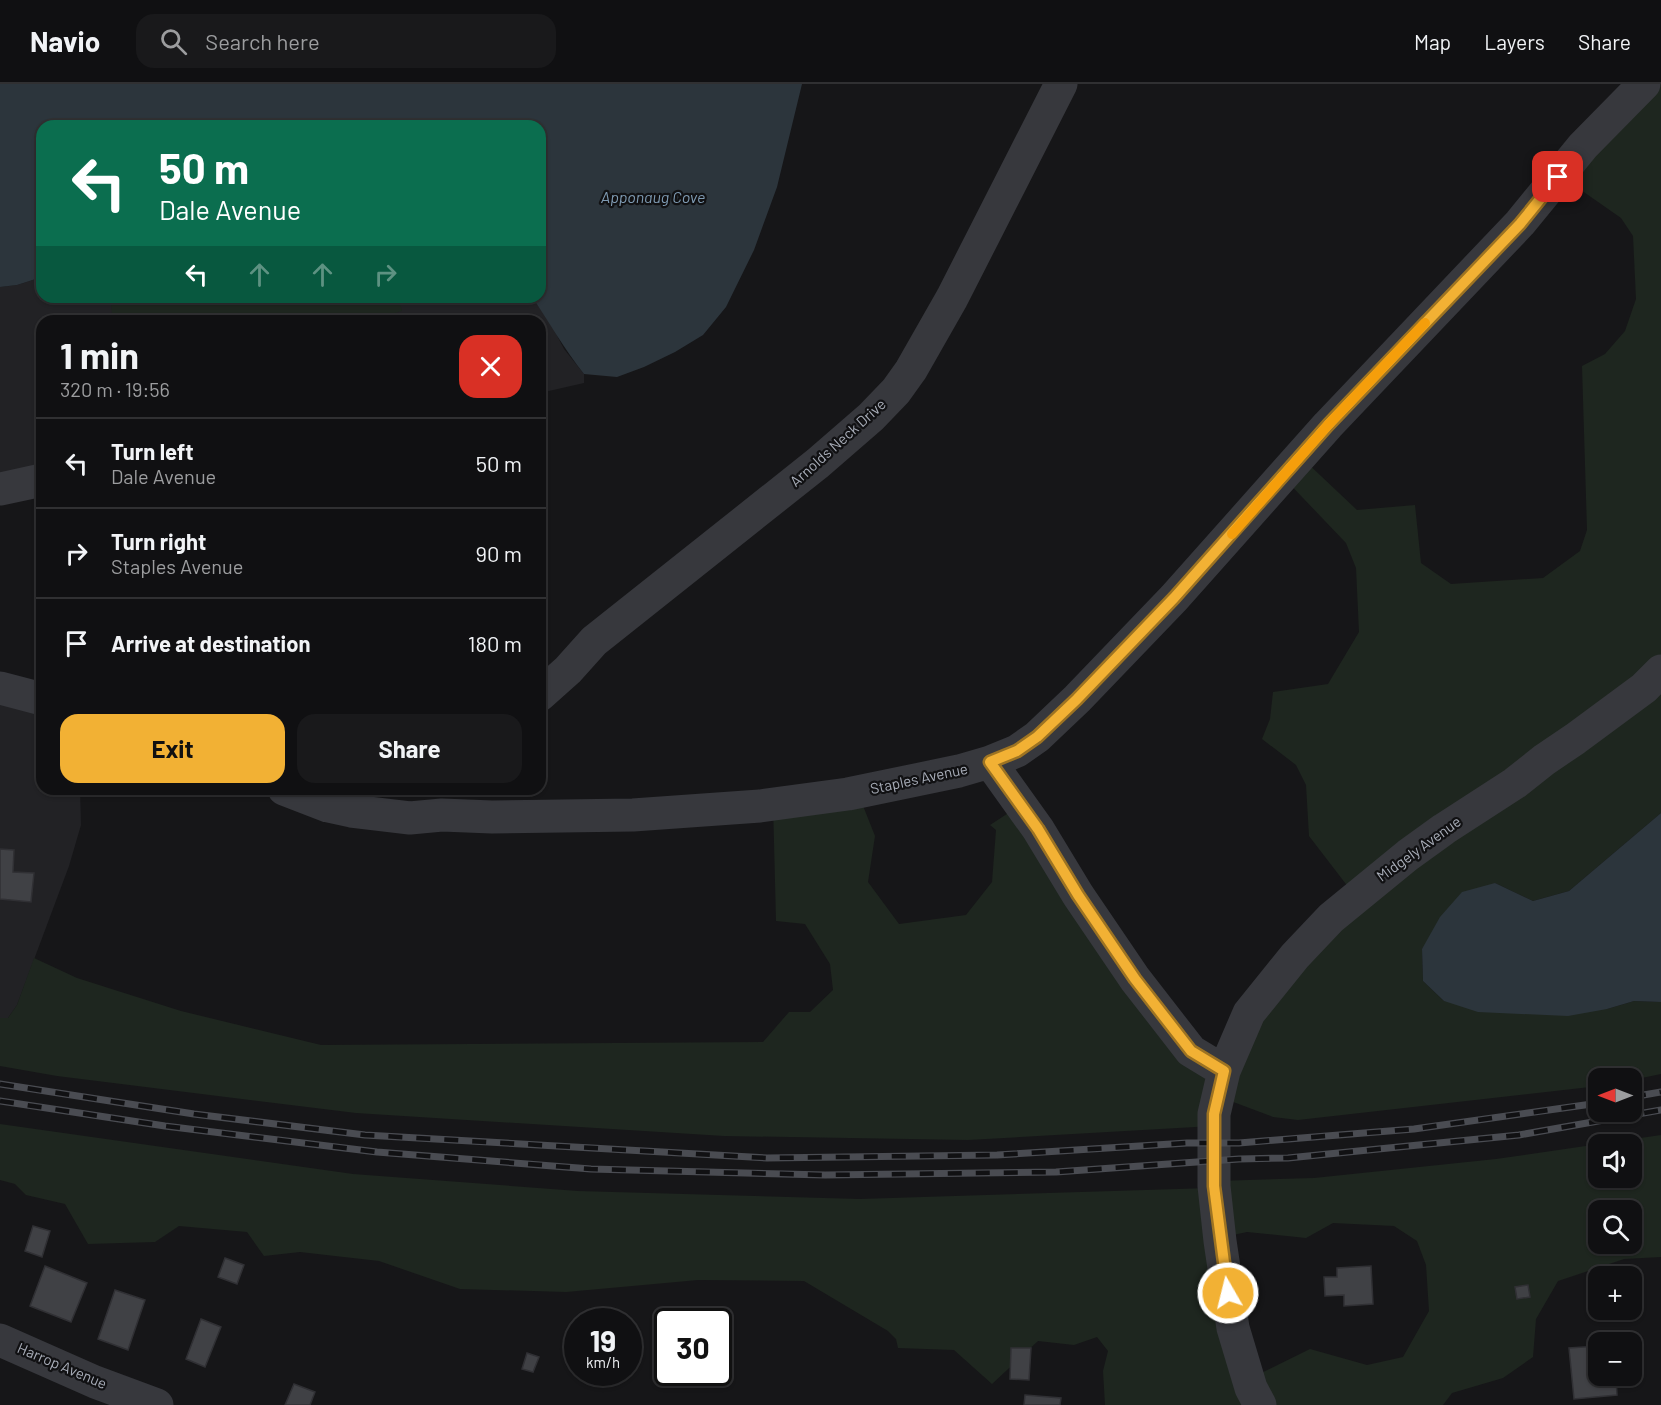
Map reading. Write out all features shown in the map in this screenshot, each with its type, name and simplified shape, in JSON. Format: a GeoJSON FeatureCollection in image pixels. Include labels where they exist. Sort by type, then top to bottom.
{"type":"FeatureCollection","features":[{"type":"Feature","properties":{"kind":"street","name":"Arnolds Neck Drive"},"geometry":{"type":"LineString","coordinates":[[546,690],[568,670],[594,641],[818,463],[871,417],[896,390],[911,370],[961,282],[1061,84]]}},
{"type":"Feature","properties":{"kind":"street","name":"Staples Avenue"},"geometry":{"type":"LineString","coordinates":[[447,802],[542,817],[760,806],[848,794],[958,771],[1017,751],[1037,737],[1077,699],[1174,598],[1328,425],[1520,224],[1583,146],[1644,84]]}},
{"type":"Feature","properties":{"kind":"street"},"geometry":{"type":"LineString","coordinates":[[0,489],[36,481]]}},
{"type":"Feature","properties":{"kind":"street","name":"Midgely Avenue"},"geometry":{"type":"LineString","coordinates":[[1260,1405],[1251,1388],[1233,1328],[1214,1186],[1214,1114],[1224,1071],[1250,1013],[1295,956],[1331,918],[1408,855],[1575,739],[1644,688],[1661,671]]}},
{"type":"Feature","properties":{"kind":"street"},"geometry":{"type":"LineString","coordinates":[[0,688],[36,697]]}},
{"type":"Feature","properties":{"kind":"street"},"geometry":{"type":"LineString","coordinates":[[990,762],[1038,829],[1078,895],[1135,979],[1191,1051],[1224,1071]]}},
{"type":"Feature","properties":{"kind":"street"},"geometry":{"type":"LineString","coordinates":[[300,795],[351,812],[411,818],[447,802]]}},
{"type":"Feature","properties":{"kind":"street","name":"Harrop Avenue"},"geometry":{"type":"LineString","coordinates":[[0,1340],[92,1394],[157,1405]]}},
{"type":"Feature","properties":{"kind":"shaded area"},"geometry":{"type":"Polygon","coordinates":[[[1639,84],[1661,84],[1661,813],[1569,891],[1533,901],[1495,883],[1422,949],[1423,981],[1444,1001],[1607,1009],[1634,1001],[1661,1002],[1661,1074],[1642,1078],[1642,1068],[1588,1068],[1588,1087],[1298,1120],[1273,1117],[1220,1097],[1213,1126],[968,1140],[724,1136],[356,1113],[57,1076],[0,1066],[0,1018],[8,1018],[17,1005],[34,958],[77,978],[181,1011],[321,1045],[763,1042],[789,1012],[810,1012],[833,990],[830,964],[805,924],[776,921],[773,803],[856,788],[875,836],[868,882],[899,924],[966,915],[992,882],[996,830],[990,825],[1019,806],[1205,1062],[1352,892],[1309,836],[1306,785],[1296,765],[1262,739],[1270,719],[1273,692],[1328,684],[1359,632],[1356,568],[1346,543],[1282,476],[1303,459],[1357,510],[1415,505],[1421,563],[1451,584],[1543,578],[1580,551],[1587,530],[1582,366],[1605,354],[1625,331],[1636,299],[1633,236],[1621,218],[1558,174],[1639,84]]]}},
{"type":"Feature","properties":{"kind":"shaded area"},"geometry":{"type":"Polygon","coordinates":[[[36,279],[36,303],[536,303],[545,315],[36,315],[36,479],[0,487],[0,287],[36,279]]]}},
{"type":"Feature","properties":{"kind":"shaded area"},"geometry":{"type":"Polygon","coordinates":[[[111,303],[400,303],[402,311],[389,315],[112,315],[111,303]]]}},
{"type":"Feature","properties":{"kind":"shaded area"},"geometry":{"type":"Polygon","coordinates":[[[546,316],[564,349],[584,374],[584,383],[546,392],[546,316]]]}},
{"type":"Feature","properties":{"kind":"shaded area"},"geometry":{"type":"Polygon","coordinates":[[[0,689],[36,697],[36,795],[80,795],[81,825],[69,866],[17,1005],[8,1018],[0,1018],[0,689]]]}},
{"type":"Feature","properties":{"kind":"shaded area"},"geometry":{"type":"Polygon","coordinates":[[[0,1124],[353,1174],[578,1191],[860,1199],[1210,1188],[1217,1181],[1314,1178],[1496,1159],[1588,1146],[1588,1188],[1642,1188],[1642,1138],[1661,1135],[1661,1257],[1624,1259],[1603,1266],[1588,1266],[1588,1271],[1558,1281],[1536,1319],[1533,1357],[1503,1378],[1452,1393],[1443,1405],[1105,1405],[1103,1371],[1108,1351],[1097,1337],[1074,1345],[1038,1341],[992,1384],[954,1350],[898,1348],[896,1339],[888,1331],[804,1281],[698,1280],[566,1292],[460,1289],[379,1261],[300,1252],[264,1256],[247,1232],[179,1226],[155,1242],[88,1244],[65,1204],[26,1195],[15,1184],[0,1180],[0,1124]],[[1333,1223],[1306,1238],[1247,1232],[1219,1238],[1249,1379],[1310,1349],[1367,1365],[1403,1357],[1429,1311],[1426,1265],[1417,1241],[1394,1226],[1333,1223]]]}},
{"type":"Feature","properties":{"kind":"water","name":"Apponaug Cove"},"geometry":{"type":"Polygon","coordinates":[[[0,84],[802,84],[777,187],[754,250],[726,307],[703,335],[675,352],[617,377],[584,374],[536,303],[546,303],[546,120],[36,120],[36,279],[0,287],[0,84]]]}},
{"type":"Feature","properties":{"kind":"water"},"geometry":{"type":"Polygon","coordinates":[[[1661,813],[1661,1002],[1634,1001],[1607,1009],[1568,1016],[1478,1012],[1444,1001],[1423,981],[1422,949],[1440,917],[1462,892],[1495,883],[1533,901],[1569,891],[1661,813]]]}},
{"type":"Feature","properties":{"kind":"building"},"geometry":{"type":"Polygon","coordinates":[[[0,849],[14,850],[13,872],[34,873],[31,902],[0,899],[0,849]]]}},
{"type":"Feature","properties":{"kind":"building"},"geometry":{"type":"Polygon","coordinates":[[[33,1226],[50,1231],[42,1257],[25,1251],[33,1226]]]}},
{"type":"Feature","properties":{"kind":"building"},"geometry":{"type":"Polygon","coordinates":[[[225,1258],[244,1265],[237,1284],[218,1277],[225,1258]]]}},
{"type":"Feature","properties":{"kind":"building"},"geometry":{"type":"Polygon","coordinates":[[[45,1266],[87,1283],[71,1322],[30,1306],[45,1266]]]}},
{"type":"Feature","properties":{"kind":"building"},"geometry":{"type":"Polygon","coordinates":[[[1371,1266],[1373,1304],[1344,1306],[1344,1295],[1325,1296],[1324,1277],[1337,1277],[1337,1268],[1371,1266]]]}},
{"type":"Feature","properties":{"kind":"building"},"geometry":{"type":"Polygon","coordinates":[[[1528,1285],[1530,1297],[1517,1299],[1515,1287],[1528,1285]]]}},
{"type":"Feature","properties":{"kind":"building"},"geometry":{"type":"Polygon","coordinates":[[[115,1290],[145,1300],[128,1350],[98,1339],[115,1290]]]}},
{"type":"Feature","properties":{"kind":"building"},"geometry":{"type":"Polygon","coordinates":[[[201,1319],[221,1327],[205,1367],[186,1359],[201,1319]]]}},
{"type":"Feature","properties":{"kind":"building"},"geometry":{"type":"Polygon","coordinates":[[[1588,1347],[1588,1386],[1617,1386],[1617,1395],[1574,1399],[1569,1348],[1588,1347]]]}},
{"type":"Feature","properties":{"kind":"building"},"geometry":{"type":"Polygon","coordinates":[[[1011,1348],[1031,1348],[1029,1380],[1010,1379],[1011,1348]]]}},
{"type":"Feature","properties":{"kind":"building"},"geometry":{"type":"Polygon","coordinates":[[[527,1353],[539,1357],[533,1372],[522,1369],[527,1353]]]}},
{"type":"Feature","properties":{"kind":"building"},"geometry":{"type":"Polygon","coordinates":[[[294,1384],[315,1392],[310,1405],[285,1405],[294,1384]]]}},
{"type":"Feature","properties":{"kind":"building"},"geometry":{"type":"Polygon","coordinates":[[[1025,1395],[1061,1398],[1060,1405],[1024,1405],[1025,1395]]]}},
{"type":"Feature","properties":{"kind":"railway"},"geometry":{"type":"LineString","coordinates":[[0,1084],[194,1114],[365,1135],[767,1158],[997,1155],[1187,1143],[1239,1143],[1414,1129],[1588,1105]]}},
{"type":"Feature","properties":{"kind":"railway"},"geometry":{"type":"LineString","coordinates":[[1642,1095],[1661,1092]]}},
{"type":"Feature","properties":{"kind":"railway"},"geometry":{"type":"LineString","coordinates":[[0,1101],[165,1126],[377,1152],[591,1169],[825,1175],[1056,1172],[1239,1159],[1288,1158],[1519,1135],[1661,1110]]}},
{"type":"Feature","properties":{"kind":"slow traffic"},"geometry":{"type":"LineString","coordinates":[[1232,534],[1328,425],[1425,323]]}},
{"type":"Feature","properties":{"kind":"route"},"geometry":{"type":"LineString","coordinates":[[1228,1293],[1214,1186],[1214,1114],[1224,1071],[1191,1051],[1135,979],[1078,895],[1038,829],[990,762],[1017,751],[1037,737],[1077,699],[1174,598],[1328,425],[1520,224],[1558,177]]}}]}
